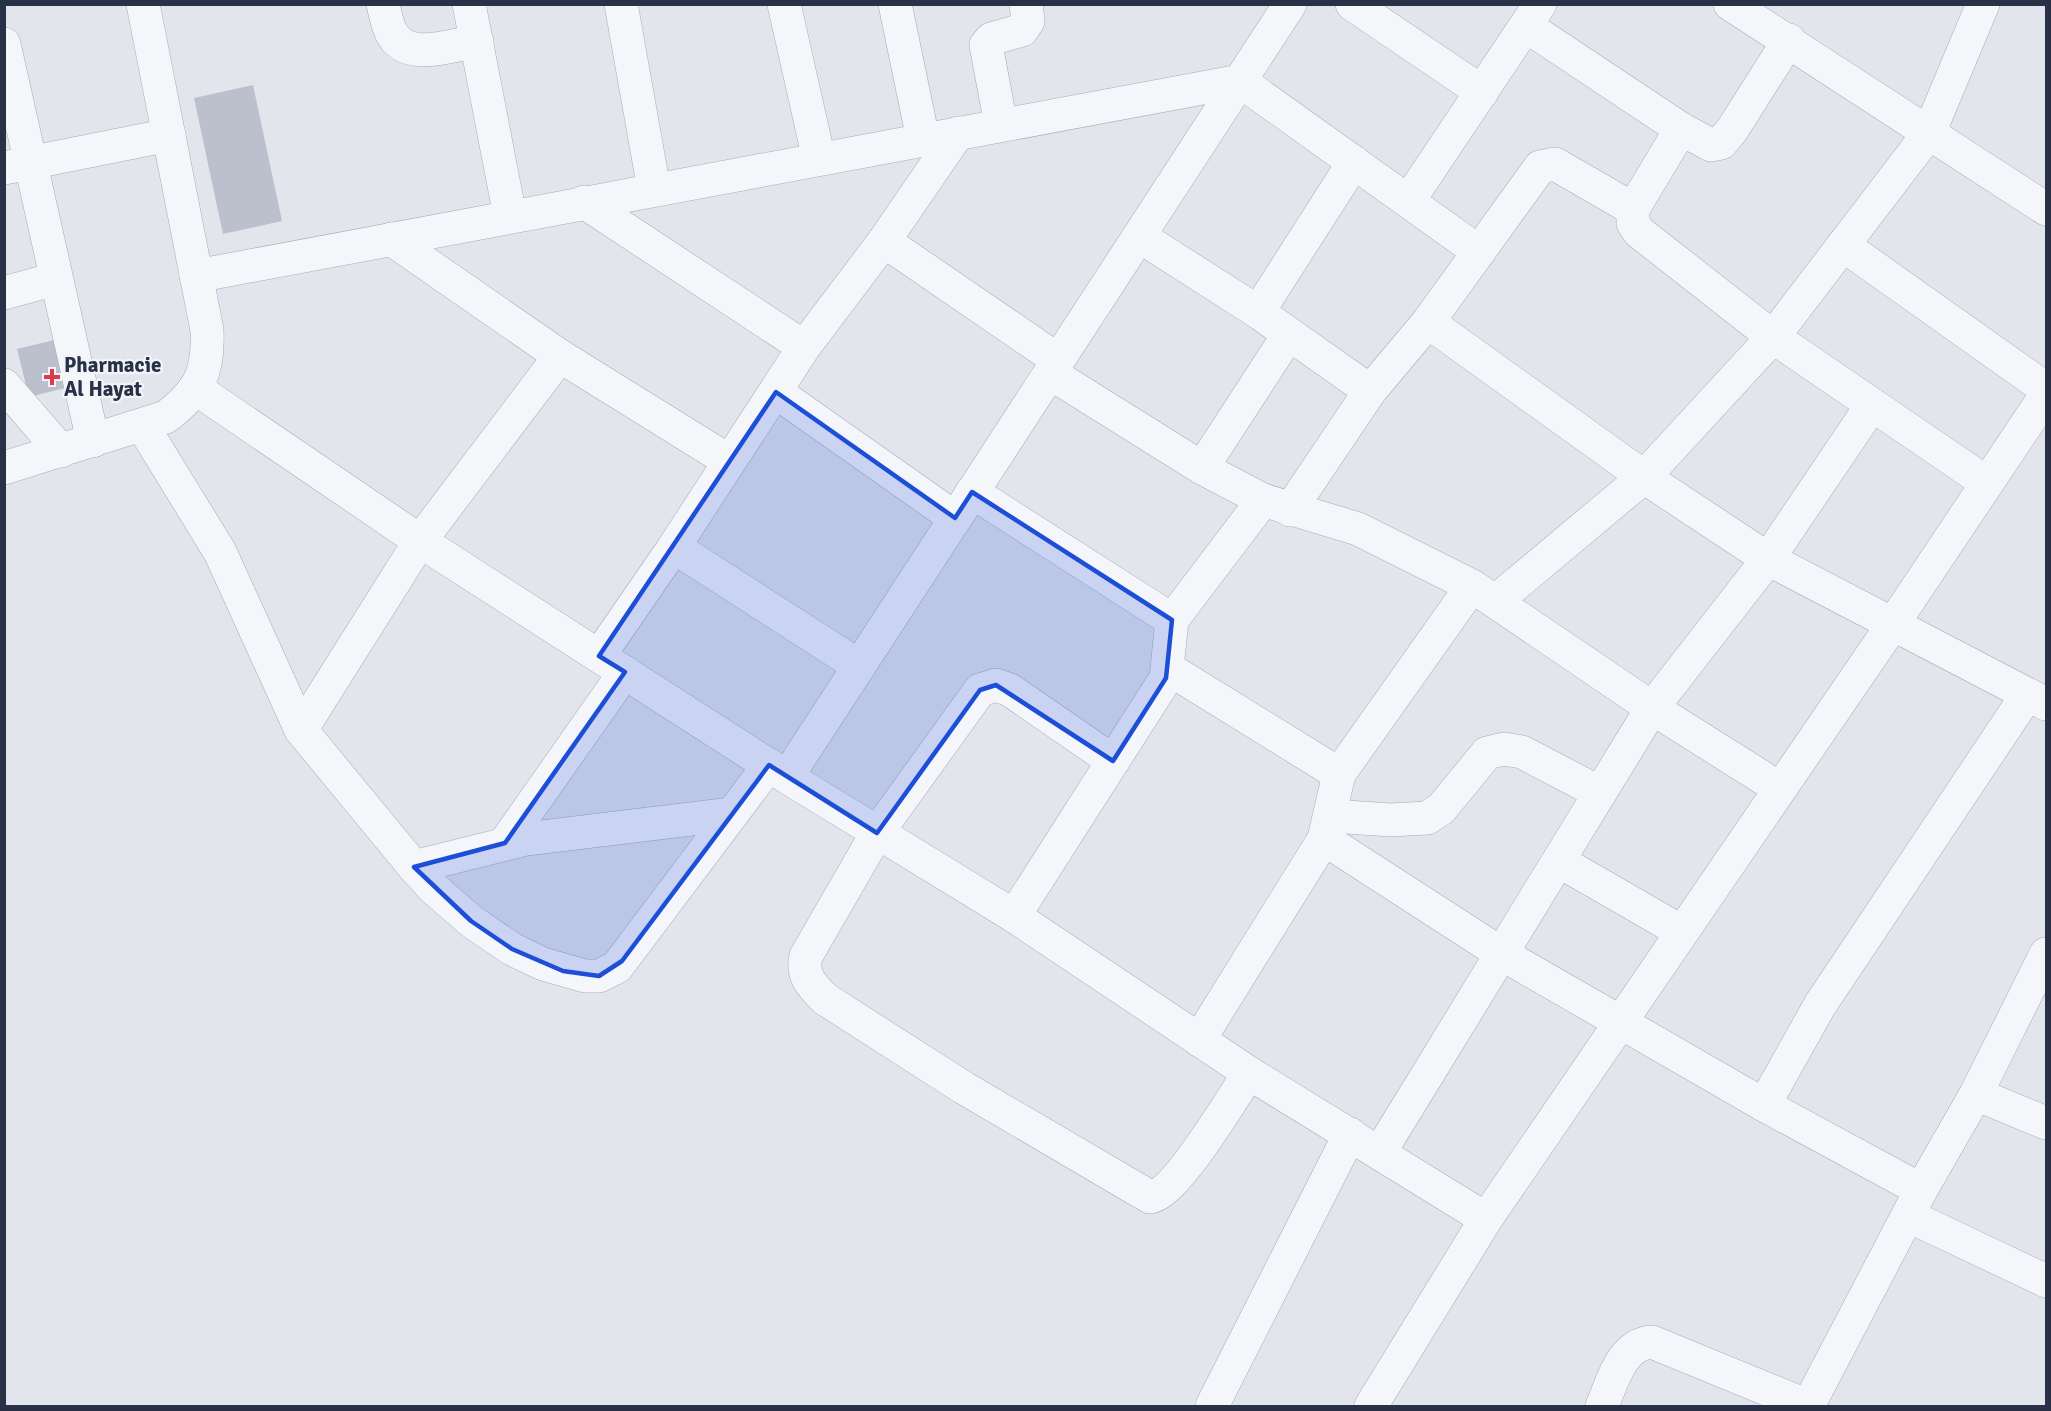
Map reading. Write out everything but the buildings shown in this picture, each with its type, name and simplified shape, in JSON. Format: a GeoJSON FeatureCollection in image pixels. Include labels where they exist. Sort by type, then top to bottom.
{"type":"FeatureCollection","features":[{"type":"Feature","properties":{"kind":"street"},"geometry":{"type":"LineString","coordinates":[[4,468],[166,417],[187,401],[201,380],[208,355],[207,330],[143,4]]}},
{"type":"Feature","properties":{"kind":"street"},"geometry":{"type":"LineString","coordinates":[[383,4],[391,32],[401,44],[410,49],[421,50],[477,40]]}},
{"type":"Feature","properties":{"kind":"street"},"geometry":{"type":"LineString","coordinates":[[469,4],[510,216]]}},
{"type":"Feature","properties":{"kind":"street"},"geometry":{"type":"LineString","coordinates":[[621,4],[654,189]]}},
{"type":"Feature","properties":{"kind":"street"},"geometry":{"type":"LineString","coordinates":[[784,4],[819,159]]}},
{"type":"Feature","properties":{"kind":"street"},"geometry":{"type":"LineString","coordinates":[[895,4],[923,140]]}},
{"type":"Feature","properties":{"kind":"street"},"geometry":{"type":"LineString","coordinates":[[1001,125],[986,45],[991,39],[1022,30],[1028,16],[1026,4]]}},
{"type":"Feature","properties":{"kind":"street"},"geometry":{"type":"LineString","coordinates":[[142,425],[220,552],[301,730],[414,867],[432,887],[471,921],[512,949],[563,971],[585,976],[609,973],[622,961],[732,814],[778,771],[859,666],[1290,4]]}},
{"type":"Feature","properties":{"kind":"street"},"geometry":{"type":"LineString","coordinates":[[1352,4],[1482,92]]}},
{"type":"Feature","properties":{"kind":"street"},"geometry":{"type":"LineString","coordinates":[[1199,1040],[1327,828],[1339,774],[1485,593],[1644,477],[1773,337],[1929,133],[1983,4]]}},
{"type":"Feature","properties":{"kind":"street"},"geometry":{"type":"LineString","coordinates":[[1737,6],[2046,209]]}},
{"type":"Feature","properties":{"kind":"street"},"geometry":{"type":"LineString","coordinates":[[1409,200],[1533,15],[1681,129],[1711,145],[1725,139],[1789,40]]}},
{"type":"Feature","properties":{"kind":"street"},"geometry":{"type":"LineString","coordinates":[[4,44],[17,166],[55,279],[93,441]]}},
{"type":"Feature","properties":{"kind":"street"},"geometry":{"type":"LineString","coordinates":[[196,276],[1240,81],[1479,252]]}},
{"type":"Feature","properties":{"kind":"street"},"geometry":{"type":"LineString","coordinates":[[1681,129],[1633,209],[1634,223],[1647,239],[1773,337],[1987,483]]}},
{"type":"Feature","properties":{"kind":"street"},"geometry":{"type":"LineString","coordinates":[[505,843],[612,664],[674,547],[804,348],[884,241],[958,133]]}},
{"type":"Feature","properties":{"kind":"street"},"geometry":{"type":"LineString","coordinates":[[17,166],[169,135]]}},
{"type":"Feature","properties":{"kind":"street"},"geometry":{"type":"LineString","coordinates":[[1258,312],[1354,162]]}},
{"type":"Feature","properties":{"kind":"street"},"geometry":{"type":"LineString","coordinates":[[1014,916],[1166,678],[1169,669],[1172,620],[1276,505],[1428,322],[1540,167],[1555,164],[1633,209]]}},
{"type":"Feature","properties":{"kind":"street"},"geometry":{"type":"LineString","coordinates":[[584,202],[804,348]]}},
{"type":"Feature","properties":{"kind":"street"},"geometry":{"type":"LineString","coordinates":[[1139,236],[1258,312],[1370,391]]}},
{"type":"Feature","properties":{"kind":"street"},"geometry":{"type":"LineString","coordinates":[[391,239],[560,356],[729,461]]}},
{"type":"Feature","properties":{"kind":"street"},"geometry":{"type":"LineString","coordinates":[[884,241],[1054,366],[1202,468],[1276,505],[1358,529],[1485,593],[1652,708],[1779,788]]}},
{"type":"Feature","properties":{"kind":"street"},"geometry":{"type":"LineString","coordinates":[[1843,245],[2046,389]]}},
{"type":"Feature","properties":{"kind":"street"},"geometry":{"type":"LineString","coordinates":[[4,293],[55,279]]}},
{"type":"Feature","properties":{"kind":"street"},"geometry":{"type":"LineString","coordinates":[[1428,322],[1644,477],[1768,559],[2037,699],[1820,1005],[1764,1105]]}},
{"type":"Feature","properties":{"kind":"street"},"geometry":{"type":"LineString","coordinates":[[1202,468],[1289,334]]}},
{"type":"Feature","properties":{"kind":"street"},"geometry":{"type":"LineString","coordinates":[[301,730],[420,541],[560,356]]}},
{"type":"Feature","properties":{"kind":"street"},"geometry":{"type":"LineString","coordinates":[[4,386],[61,451]]}},
{"type":"Feature","properties":{"kind":"street"},"geometry":{"type":"LineString","coordinates":[[195,388],[420,541],[778,771],[1014,916],[1249,1072],[1486,1219]]}},
{"type":"Feature","properties":{"kind":"street"},"geometry":{"type":"LineString","coordinates":[[776,392],[964,505],[1172,620]]}},
{"type":"Feature","properties":{"kind":"street"},"geometry":{"type":"LineString","coordinates":[[1371,1407],[1486,1219],[1893,624],[2046,395]]}},
{"type":"Feature","properties":{"kind":"street"},"geometry":{"type":"LineString","coordinates":[[1380,1152],[1652,708],[1768,559],[1872,405]]}},
{"type":"Feature","properties":{"kind":"street"},"geometry":{"type":"LineString","coordinates":[[674,547],[859,666]]}},
{"type":"Feature","properties":{"kind":"street"},"geometry":{"type":"LineString","coordinates":[[1169,669],[1339,774]]}},
{"type":"Feature","properties":{"kind":"street"},"geometry":{"type":"LineString","coordinates":[[1113,761],[1010,690],[1002,686],[987,686],[980,690],[877,833],[806,956],[804,965],[808,981],[825,999],[964,1088],[1150,1197],[1163,1192],[1176,1178],[1249,1072]]}},
{"type":"Feature","properties":{"kind":"street"},"geometry":{"type":"LineString","coordinates":[[1327,828],[1427,818],[1441,810],[1487,753],[1504,749],[1522,752],[1600,793]]}},
{"type":"Feature","properties":{"kind":"street"},"geometry":{"type":"LineString","coordinates":[[414,867],[505,843],[732,814]]}},
{"type":"Feature","properties":{"kind":"street"},"geometry":{"type":"LineString","coordinates":[[1327,828],[1502,954],[1764,1105],[1915,1203],[2046,1281]]}},
{"type":"Feature","properties":{"kind":"street"},"geometry":{"type":"LineString","coordinates":[[1559,861],[1682,932]]}},
{"type":"Feature","properties":{"kind":"street"},"geometry":{"type":"LineString","coordinates":[[1602,1407],[1624,1358],[1636,1346],[1652,1342],[1808,1407],[1915,1203],[1976,1094],[2046,954]]}},
{"type":"Feature","properties":{"kind":"street"},"geometry":{"type":"LineString","coordinates":[[1976,1094],[2046,1124]]}},
{"type":"Feature","properties":{"kind":"street"},"geometry":{"type":"LineString","coordinates":[[1212,1407],[1350,1134]]}},
{"type":"Feature","properties":{"kind":"highlighted area"},"geometry":{"type":"Polygon","coordinates":[[[776,392],[955,518],[972,492],[1172,620],[1166,678],[1113,761],[996,685],[980,690],[877,833],[769,765],[622,961],[599,976],[563,971],[512,949],[471,921],[414,867],[505,843],[625,672],[599,656],[776,392]]]}},
{"type":"Feature","properties":{"kind":"place","name":"Pharmacie Al Hayat"},"geometry":{"type":"Point","coordinates":[52,377]}}]}
